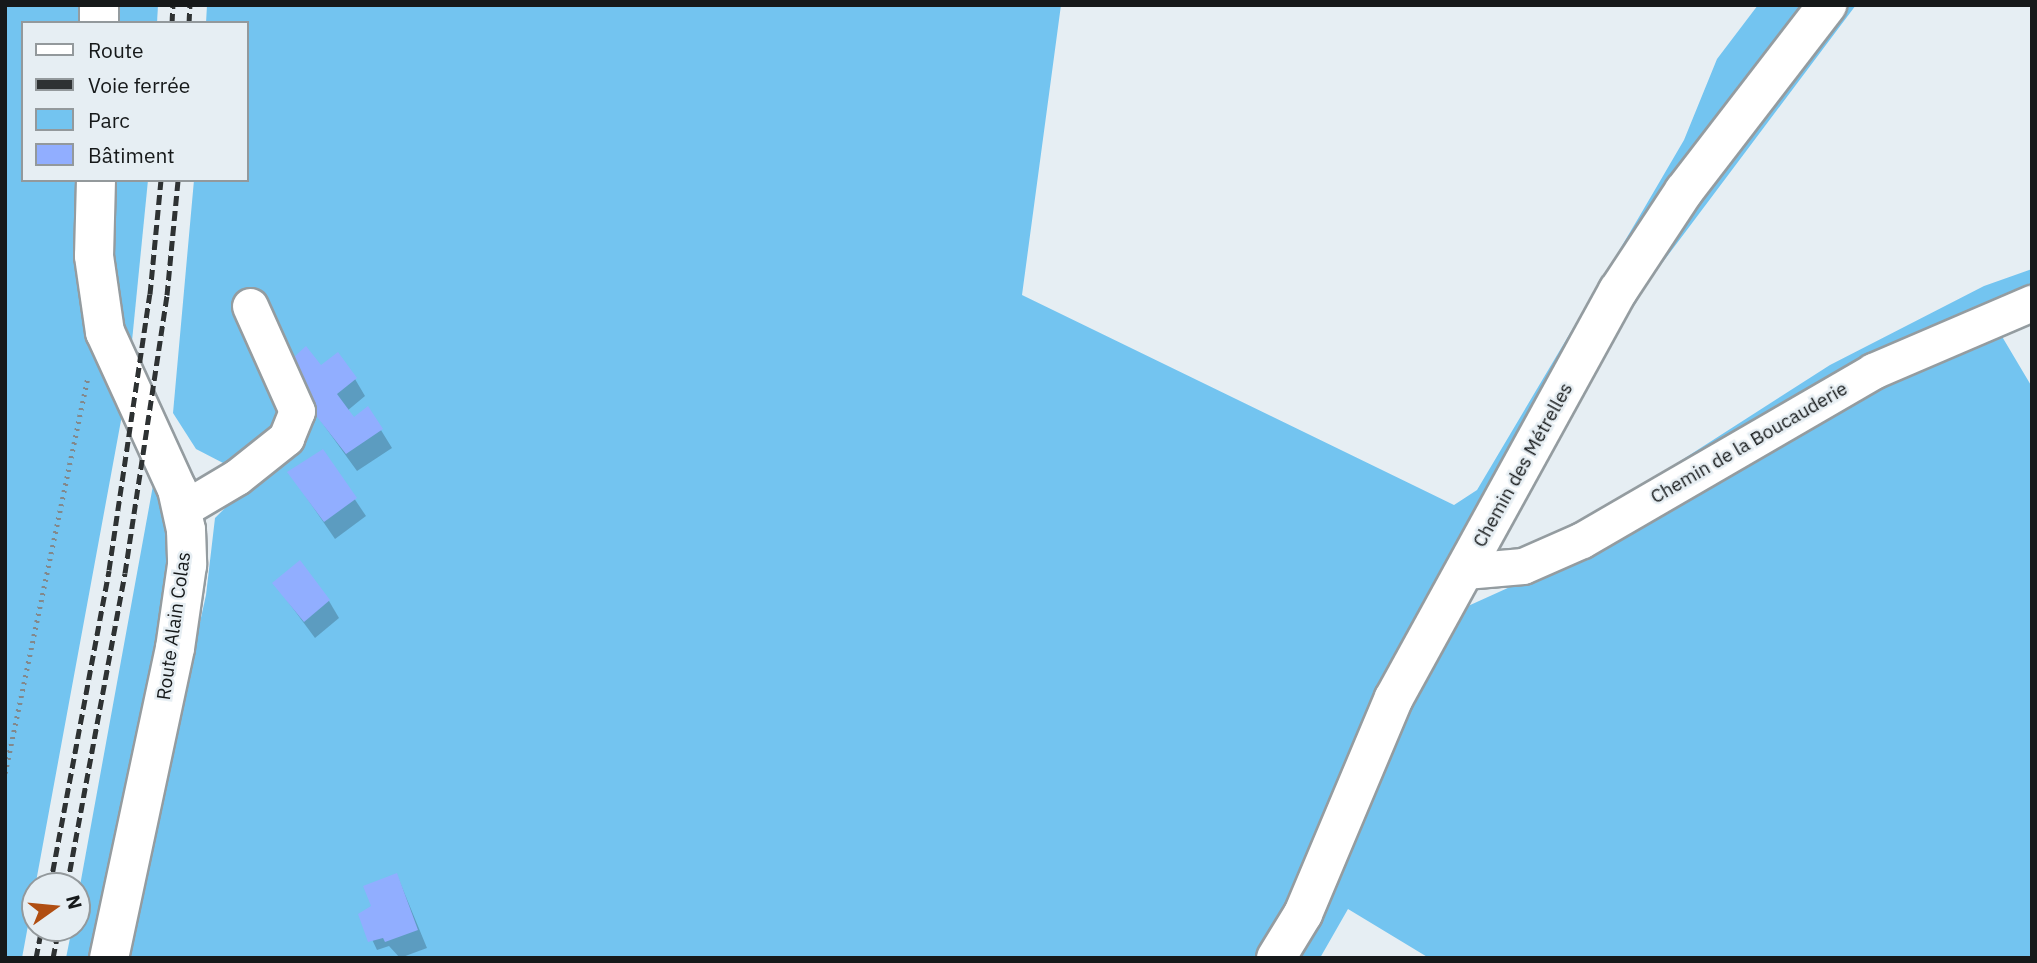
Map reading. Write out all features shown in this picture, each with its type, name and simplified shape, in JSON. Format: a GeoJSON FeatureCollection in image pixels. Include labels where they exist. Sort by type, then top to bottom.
{"type":"FeatureCollection","features":[{"type":"Feature","properties":{"kind":"street","name":"Chemin des Métrelles"},"geometry":{"type":"LineString","coordinates":[[1276,958],[1303,914],[1394,698],[1618,291],[1684,191],[1827,5]]}},
{"type":"Feature","properties":{"kind":"street","name":"Route Alain Colas"},"geometry":{"type":"LineString","coordinates":[[96,182],[94,256],[105,332],[183,509],[187,565],[175,648],[108,958]]}},
{"type":"Feature","properties":{"kind":"street","name":"Chemin de la Boucauderie"},"geometry":{"type":"LineString","coordinates":[[1465,571],[1523,566],[1582,540],[1873,371],[2032,303]]}},
{"type":"Feature","properties":{"kind":"street"},"geometry":{"type":"LineString","coordinates":[[183,509],[237,477],[286,438],[297,411],[250,306]]}},
{"type":"Feature","properties":{"kind":"path"},"geometry":{"type":"LineString","coordinates":[[5,774],[63,479],[96,343],[105,332]]}},
{"type":"Feature","properties":{"kind":"green space"},"geometry":{"type":"Polygon","coordinates":[[[5,5],[86,5],[82,21],[21,21],[21,182],[79,182],[89,337],[122,415],[38,872],[21,872],[21,942],[25,942],[22,958],[5,958],[5,5]]]}},
{"type":"Feature","properties":{"kind":"green space"},"geometry":{"type":"Polygon","coordinates":[[[114,5],[158,5],[157,21],[114,21],[114,5]]]}},
{"type":"Feature","properties":{"kind":"green space"},"geometry":{"type":"Polygon","coordinates":[[[207,5],[1061,5],[1022,295],[1454,505],[1477,490],[1639,217],[1684,140],[1717,59],[1758,5],[1815,5],[1740,95],[1312,844],[1260,958],[126,958],[206,595],[215,518],[254,479],[196,449],[173,413],[194,182],[248,182],[248,21],[206,21],[207,5]]]}},
{"type":"Feature","properties":{"kind":"green space"},"geometry":{"type":"Polygon","coordinates":[[[1838,5],[1856,5],[1638,295],[1508,534],[1507,513],[1630,293],[1838,5]]]}},
{"type":"Feature","properties":{"kind":"green space"},"geometry":{"type":"Polygon","coordinates":[[[111,182],[148,182],[131,351],[109,272],[111,182]]]}},
{"type":"Feature","properties":{"kind":"green space"},"geometry":{"type":"Polygon","coordinates":[[[2032,269],[2032,287],[1982,305],[1827,379],[1657,485],[1538,544],[1646,483],[1830,365],[1984,286],[2032,269]]]}},
{"type":"Feature","properties":{"kind":"green space"},"geometry":{"type":"Polygon","coordinates":[[[1991,318],[2032,387],[2032,958],[1429,958],[1348,909],[1320,958],[1291,958],[1389,737],[1443,640],[1468,606],[1532,577],[1991,318]]]}},
{"type":"Feature","properties":{"kind":"green space"},"geometry":{"type":"Polygon","coordinates":[[[154,480],[170,543],[159,644],[91,958],[66,958],[69,942],[91,942],[91,872],[82,872],[154,480]]]}},
{"type":"Feature","properties":{"kind":"building"},"geometry":{"type":"Polygon","coordinates":[[[306,346],[321,365],[338,352],[357,378],[337,394],[354,417],[368,406],[383,429],[346,454],[314,413],[292,359],[306,346]]]}},
{"type":"Feature","properties":{"kind":"building"},"geometry":{"type":"Polygon","coordinates":[[[323,449],[357,498],[324,522],[287,472],[323,449]]]}},
{"type":"Feature","properties":{"kind":"building"},"geometry":{"type":"Polygon","coordinates":[[[300,560],[330,600],[304,622],[272,583],[300,560]]]}},
{"type":"Feature","properties":{"kind":"building"},"geometry":{"type":"Polygon","coordinates":[[[397,873],[418,930],[385,942],[383,938],[368,942],[358,914],[371,906],[363,886],[397,873]]]}},
{"type":"Feature","properties":{"kind":"railway"},"geometry":{"type":"LineString","coordinates":[[172,21],[173,5]]}},
{"type":"Feature","properties":{"kind":"railway"},"geometry":{"type":"LineString","coordinates":[[189,21],[190,5]]}},
{"type":"Feature","properties":{"kind":"railway"},"geometry":{"type":"LineString","coordinates":[[53,872],[109,570],[150,294],[161,182]]}},
{"type":"Feature","properties":{"kind":"railway"},"geometry":{"type":"LineString","coordinates":[[70,872],[125,573],[167,295],[178,182]]}},
{"type":"Feature","properties":{"kind":"railway"},"geometry":{"type":"LineString","coordinates":[[36,958],[39,942]]}},
{"type":"Feature","properties":{"kind":"railway"},"geometry":{"type":"LineString","coordinates":[[53,958],[56,942]]}}]}
